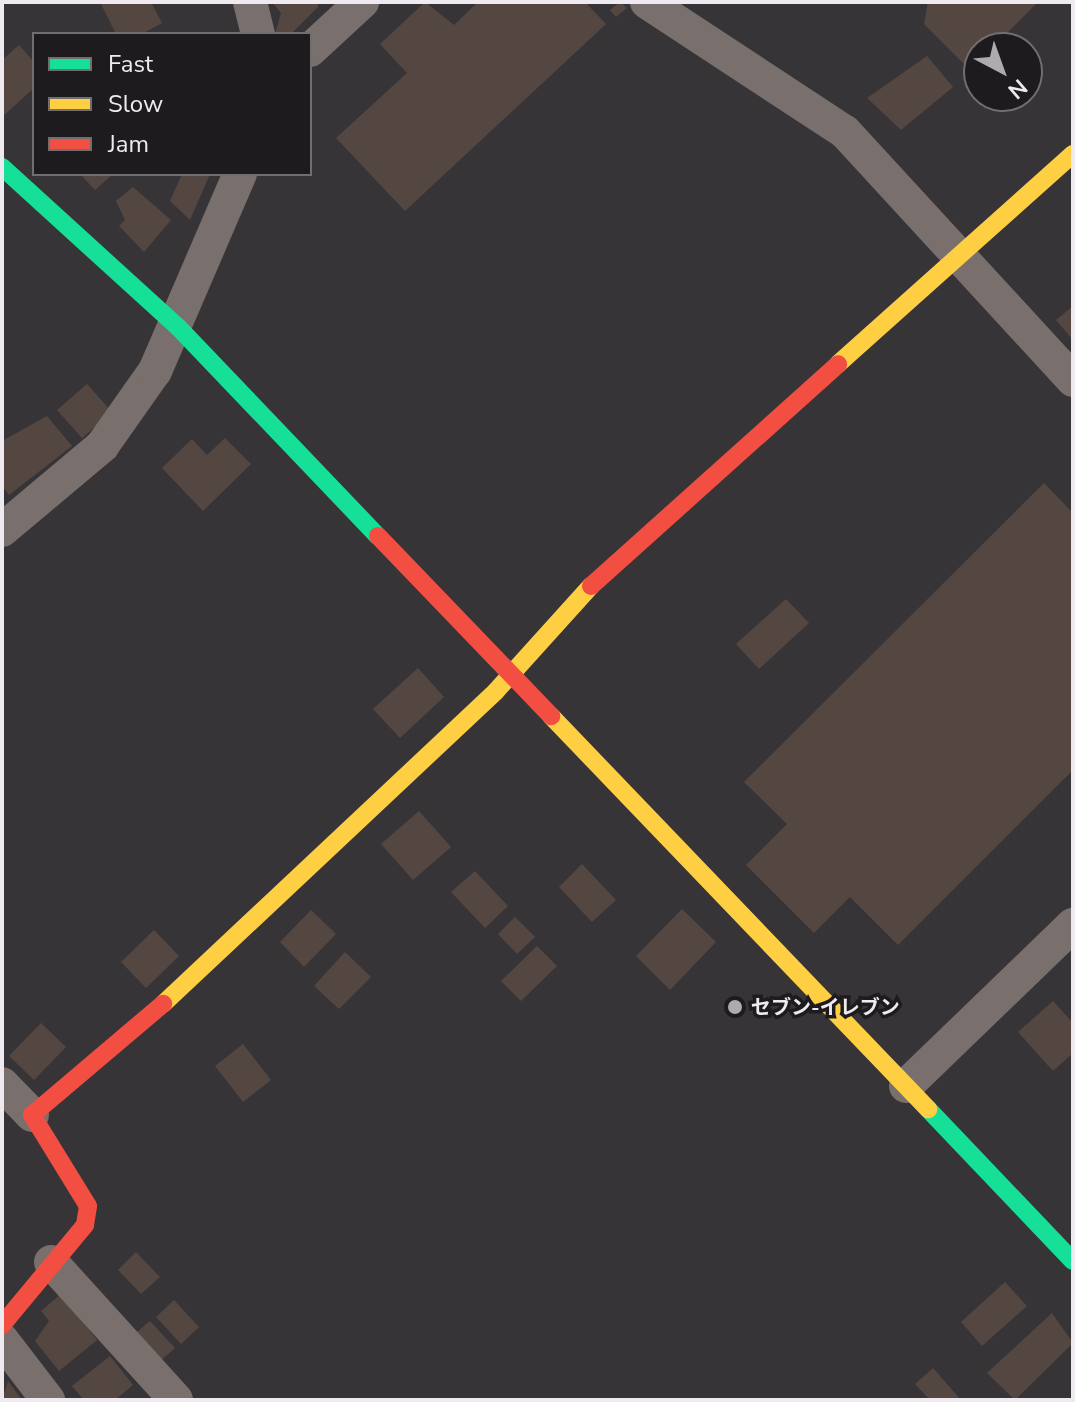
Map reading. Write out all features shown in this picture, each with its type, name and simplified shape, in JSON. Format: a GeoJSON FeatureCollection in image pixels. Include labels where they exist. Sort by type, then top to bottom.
{"type":"FeatureCollection","features":[{"type":"Feature","properties":{"kind":"street"},"geometry":{"type":"LineString","coordinates":[[250,2],[258,32]]}},
{"type":"Feature","properties":{"kind":"street"},"geometry":{"type":"LineString","coordinates":[[312,48],[362,2]]}},
{"type":"Feature","properties":{"kind":"street"},"geometry":{"type":"LineString","coordinates":[[647,2],[845,132],[963,256],[1073,380]]}},
{"type":"Feature","properties":{"kind":"street"},"geometry":{"type":"LineString","coordinates":[[32,1115],[248,931],[496,691],[508,670],[565,609],[963,256],[1073,154]]}},
{"type":"Feature","properties":{"kind":"street"},"geometry":{"type":"LineString","coordinates":[[2,167],[178,327],[1073,1261]]}},
{"type":"Feature","properties":{"kind":"street"},"geometry":{"type":"LineString","coordinates":[[2,530],[102,446],[178,327],[239,176]]}},
{"type":"Feature","properties":{"kind":"street"},"geometry":{"type":"LineString","coordinates":[[906,1086],[1073,925]]}},
{"type":"Feature","properties":{"kind":"street"},"geometry":{"type":"LineString","coordinates":[[2,1084],[32,1115],[88,1206],[85,1225],[51,1262],[2,1325]]}},
{"type":"Feature","properties":{"kind":"street"},"geometry":{"type":"LineString","coordinates":[[51,1262],[176,1400]]}},
{"type":"Feature","properties":{"kind":"street"},"geometry":{"type":"LineString","coordinates":[[2,1340],[48,1400]]}},
{"type":"Feature","properties":{"kind":"building"},"geometry":{"type":"Polygon","coordinates":[[[100,2],[151,2],[162,23],[146,32],[115,32],[100,2]]]}},
{"type":"Feature","properties":{"kind":"building"},"geometry":{"type":"Polygon","coordinates":[[[272,2],[318,2],[318,7],[293,32],[276,32],[281,13],[272,2]]]}},
{"type":"Feature","properties":{"kind":"building"},"geometry":{"type":"Polygon","coordinates":[[[425,2],[454,25],[478,2],[585,2],[606,24],[405,211],[336,138],[407,73],[380,44],[425,2]]]}},
{"type":"Feature","properties":{"kind":"building"},"geometry":{"type":"Polygon","coordinates":[[[620,2],[627,8],[616,17],[610,10],[620,2]]]}},
{"type":"Feature","properties":{"kind":"building"},"geometry":{"type":"Polygon","coordinates":[[[928,2],[1038,2],[1008,32],[963,32],[963,63],[924,24],[928,2]]]}},
{"type":"Feature","properties":{"kind":"building"},"geometry":{"type":"Polygon","coordinates":[[[19,45],[32,60],[32,90],[2,117],[2,60],[19,45]]]}},
{"type":"Feature","properties":{"kind":"building"},"geometry":{"type":"Polygon","coordinates":[[[927,56],[953,87],[901,130],[867,98],[927,56]]]}},
{"type":"Feature","properties":{"kind":"building"},"geometry":{"type":"Polygon","coordinates":[[[82,176],[111,176],[95,190],[82,176]]]}},
{"type":"Feature","properties":{"kind":"building"},"geometry":{"type":"Polygon","coordinates":[[[181,176],[209,176],[190,220],[170,201],[181,176]]]}},
{"type":"Feature","properties":{"kind":"building"},"geometry":{"type":"Polygon","coordinates":[[[133,187],[171,220],[144,252],[119,226],[125,220],[116,201],[133,187]]]}},
{"type":"Feature","properties":{"kind":"building"},"geometry":{"type":"Polygon","coordinates":[[[1073,306],[1073,340],[1056,320],[1073,306]]]}},
{"type":"Feature","properties":{"kind":"building"},"geometry":{"type":"Polygon","coordinates":[[[87,384],[112,412],[82,438],[57,410],[87,384]]]}},
{"type":"Feature","properties":{"kind":"building"},"geometry":{"type":"Polygon","coordinates":[[[47,416],[72,446],[9,495],[2,486],[2,441],[47,416]]]}},
{"type":"Feature","properties":{"kind":"building"},"geometry":{"type":"Polygon","coordinates":[[[225,438],[251,464],[203,511],[162,468],[192,439],[207,455],[225,438]]]}},
{"type":"Feature","properties":{"kind":"building"},"geometry":{"type":"Polygon","coordinates":[[[1044,483],[1073,513],[1073,770],[898,945],[850,897],[814,933],[746,865],[787,824],[744,782],[1044,483]]]}},
{"type":"Feature","properties":{"kind":"building"},"geometry":{"type":"Polygon","coordinates":[[[786,599],[809,623],[759,669],[736,644],[786,599]]]}},
{"type":"Feature","properties":{"kind":"building"},"geometry":{"type":"Polygon","coordinates":[[[418,668],[444,697],[400,738],[373,709],[418,668]]]}},
{"type":"Feature","properties":{"kind":"building"},"geometry":{"type":"Polygon","coordinates":[[[419,811],[451,847],[413,880],[381,844],[419,811]]]}},
{"type":"Feature","properties":{"kind":"building"},"geometry":{"type":"Polygon","coordinates":[[[582,864],[616,900],[592,922],[559,887],[582,864]]]}},
{"type":"Feature","properties":{"kind":"building"},"geometry":{"type":"Polygon","coordinates":[[[475,871],[508,906],[485,928],[451,892],[475,871]]]}},
{"type":"Feature","properties":{"kind":"building"},"geometry":{"type":"Polygon","coordinates":[[[682,909],[716,942],[670,990],[636,956],[682,909]]]}},
{"type":"Feature","properties":{"kind":"building"},"geometry":{"type":"Polygon","coordinates":[[[311,910],[336,934],[304,967],[280,942],[311,910]]]}},
{"type":"Feature","properties":{"kind":"building"},"geometry":{"type":"Polygon","coordinates":[[[515,917],[535,937],[517,954],[498,934],[515,917]]]}},
{"type":"Feature","properties":{"kind":"building"},"geometry":{"type":"Polygon","coordinates":[[[154,930],[179,956],[146,988],[121,962],[154,930]]]}},
{"type":"Feature","properties":{"kind":"building"},"geometry":{"type":"Polygon","coordinates":[[[537,946],[557,966],[521,1001],[501,981],[537,946]]]}},
{"type":"Feature","properties":{"kind":"building"},"geometry":{"type":"Polygon","coordinates":[[[345,952],[371,977],[339,1009],[314,986],[345,952]]]}},
{"type":"Feature","properties":{"kind":"building"},"geometry":{"type":"Polygon","coordinates":[[[1053,1001],[1073,1023],[1073,1053],[1053,1071],[1018,1032],[1053,1001]]]}},
{"type":"Feature","properties":{"kind":"building"},"geometry":{"type":"Polygon","coordinates":[[[41,1023],[66,1047],[34,1080],[9,1056],[41,1023]]]}},
{"type":"Feature","properties":{"kind":"building"},"geometry":{"type":"Polygon","coordinates":[[[243,1044],[271,1080],[243,1102],[215,1066],[243,1044]]]}},
{"type":"Feature","properties":{"kind":"building"},"geometry":{"type":"Polygon","coordinates":[[[136,1252],[160,1277],[141,1294],[118,1270],[136,1252]]]}},
{"type":"Feature","properties":{"kind":"building"},"geometry":{"type":"Polygon","coordinates":[[[1005,1282],[1027,1306],[982,1346],[961,1322],[1005,1282]]]}},
{"type":"Feature","properties":{"kind":"building"},"geometry":{"type":"Polygon","coordinates":[[[61,1294],[97,1340],[59,1371],[35,1341],[49,1321],[41,1311],[61,1294]]]}},
{"type":"Feature","properties":{"kind":"building"},"geometry":{"type":"Polygon","coordinates":[[[174,1300],[199,1327],[181,1344],[156,1317],[174,1300]]]}},
{"type":"Feature","properties":{"kind":"building"},"geometry":{"type":"Polygon","coordinates":[[[1052,1313],[1073,1343],[1015,1400],[987,1373],[1052,1313]]]}},
{"type":"Feature","properties":{"kind":"building"},"geometry":{"type":"Polygon","coordinates":[[[150,1321],[175,1348],[157,1364],[131,1337],[150,1321]]]}},
{"type":"Feature","properties":{"kind":"building"},"geometry":{"type":"Polygon","coordinates":[[[110,1356],[133,1385],[115,1400],[84,1400],[72,1386],[110,1356]]]}},
{"type":"Feature","properties":{"kind":"building"},"geometry":{"type":"Polygon","coordinates":[[[933,1368],[961,1400],[930,1400],[915,1384],[933,1368]]]}},
{"type":"Feature","properties":{"kind":"building"},"geometry":{"type":"Polygon","coordinates":[[[8,1381],[22,1400],[2,1400],[8,1381]]]}},
{"type":"Feature","properties":{"kind":"traffic: fast"},"geometry":{"type":"LineString","coordinates":[[2,167],[178,327],[378,536]]}},
{"type":"Feature","properties":{"kind":"traffic: fast"},"geometry":{"type":"LineString","coordinates":[[928,1109],[1073,1261]]}},
{"type":"Feature","properties":{"kind":"traffic: slow"},"geometry":{"type":"LineString","coordinates":[[838,364],[1073,154]]}},
{"type":"Feature","properties":{"kind":"traffic: slow"},"geometry":{"type":"LineString","coordinates":[[163,1004],[496,691],[591,586]]}},
{"type":"Feature","properties":{"kind":"traffic: slow"},"geometry":{"type":"LineString","coordinates":[[551,716],[928,1109]]}},
{"type":"Feature","properties":{"kind":"traffic: jam"},"geometry":{"type":"LineString","coordinates":[[591,586],[838,364]]}},
{"type":"Feature","properties":{"kind":"traffic: jam"},"geometry":{"type":"LineString","coordinates":[[378,536],[551,716]]}},
{"type":"Feature","properties":{"kind":"traffic: jam"},"geometry":{"type":"LineString","coordinates":[[2,1325],[85,1225],[88,1206],[32,1115],[163,1004]]}},
{"type":"Feature","properties":{"kind":"place","name":"セブン-イレブン"},"geometry":{"type":"Point","coordinates":[735,1007]}}]}
